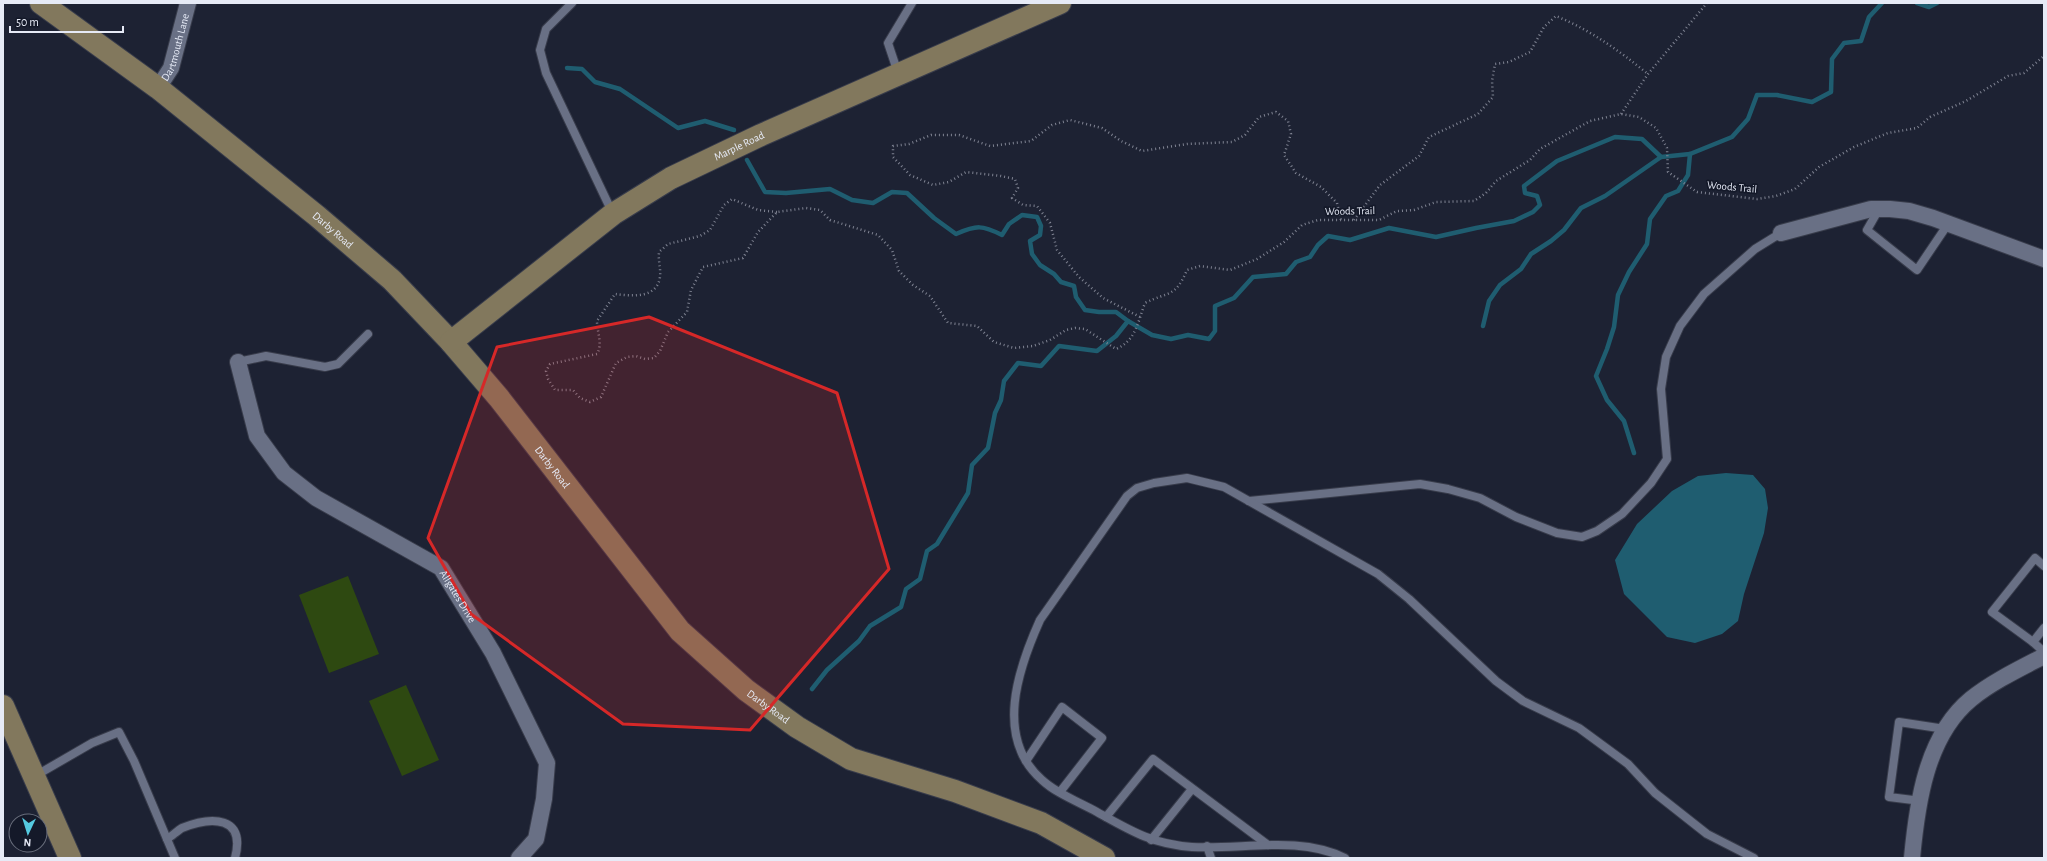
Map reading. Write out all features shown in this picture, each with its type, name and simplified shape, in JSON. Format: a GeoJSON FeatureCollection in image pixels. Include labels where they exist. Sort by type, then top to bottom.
{"type":"FeatureCollection","features":[{"type":"Feature","properties":{"kind":"main road","name":"Darby Road"},"geometry":{"type":"LineString","coordinates":[[41,3],[158,88],[392,280],[451,342],[499,398],[680,631],[746,690],[797,727],[851,759],[956,791],[1042,823],[1104,858]]}},
{"type":"Feature","properties":{"kind":"main road","name":"Marple Road"},"geometry":{"type":"LineString","coordinates":[[451,342],[613,214],[671,178],[761,135],[1060,3]]}},
{"type":"Feature","properties":{"kind":"main road"},"geometry":{"type":"LineString","coordinates":[[3,706],[70,858]]}},
{"type":"Feature","properties":{"kind":"street","name":"Dartmouth Lane"},"geometry":{"type":"LineString","coordinates":[[158,88],[171,68],[188,3]]}},
{"type":"Feature","properties":{"kind":"street"},"geometry":{"type":"LineString","coordinates":[[1780,233],[1863,211],[1879,209],[1908,211],[2044,259]]}},
{"type":"Feature","properties":{"kind":"street","name":"Allgates Drive"},"geometry":{"type":"LineString","coordinates":[[238,362],[256,436],[284,473],[316,498],[440,568],[493,653],[547,763],[544,799],[536,839],[519,858]]}},
{"type":"Feature","properties":{"kind":"street"},"geometry":{"type":"LineString","coordinates":[[1912,858],[1926,771],[1945,729],[1971,699],[2002,678],[2044,656]]}},
{"type":"Feature","properties":{"kind":"lane"},"geometry":{"type":"LineString","coordinates":[[572,3],[546,29],[540,50],[546,74],[613,214]]}},
{"type":"Feature","properties":{"kind":"lane"},"geometry":{"type":"LineString","coordinates":[[899,73],[888,43],[912,3]]}},
{"type":"Feature","properties":{"kind":"lane"},"geometry":{"type":"LineString","coordinates":[[1879,209],[1867,230],[1917,270],[1948,224]]}},
{"type":"Feature","properties":{"kind":"lane"},"geometry":{"type":"LineString","coordinates":[[1248,501],[1420,484],[1448,489],[1480,498],[1516,517],[1557,533],[1582,537],[1597,531],[1622,514],[1652,483],[1667,459],[1661,389],[1666,357],[1680,326],[1704,294],[1755,249],[1780,233]]}},
{"type":"Feature","properties":{"kind":"lane"},"geometry":{"type":"LineString","coordinates":[[238,362],[266,356],[325,366],[338,364],[368,334]]}},
{"type":"Feature","properties":{"kind":"lane"},"geometry":{"type":"LineString","coordinates":[[1345,858],[1325,851],[1295,846],[1268,845],[1193,847],[1151,840],[1060,792],[1042,780],[1026,761],[1016,740],[1014,712],[1018,678],[1031,639],[1040,620],[1127,496],[1137,488],[1154,483],[1187,478],[1224,487],[1378,574],[1409,599],[1496,682],[1523,701],[1579,728],[1628,764],[1655,793],[1708,834],[1754,858]]}},
{"type":"Feature","properties":{"kind":"lane"},"geometry":{"type":"LineString","coordinates":[[2044,566],[2035,558],[1992,612],[2033,642],[2044,652]]}},
{"type":"Feature","properties":{"kind":"lane"},"geometry":{"type":"LineString","coordinates":[[2033,642],[2044,628]]}},
{"type":"Feature","properties":{"kind":"lane"},"geometry":{"type":"LineString","coordinates":[[1026,761],[1062,707],[1102,738],[1060,792]]}},
{"type":"Feature","properties":{"kind":"lane"},"geometry":{"type":"LineString","coordinates":[[1921,801],[1890,797],[1899,722],[1945,729]]}},
{"type":"Feature","properties":{"kind":"lane"},"geometry":{"type":"LineString","coordinates":[[34,777],[92,743],[119,732],[134,761],[175,858]]}},
{"type":"Feature","properties":{"kind":"lane"},"geometry":{"type":"LineString","coordinates":[[1106,817],[1153,759],[1268,845]]}},
{"type":"Feature","properties":{"kind":"lane"},"geometry":{"type":"LineString","coordinates":[[1151,840],[1192,789]]}},
{"type":"Feature","properties":{"kind":"lane"},"geometry":{"type":"LineString","coordinates":[[167,839],[181,829],[205,821],[222,821],[232,826],[237,834],[235,858]]}},
{"type":"Feature","properties":{"kind":"lane"},"geometry":{"type":"LineString","coordinates":[[1208,846],[1211,858]]}},
{"type":"Feature","properties":{"kind":"path"},"geometry":{"type":"LineString","coordinates":[[1621,114],[1648,74],[1707,3]]}},
{"type":"Feature","properties":{"kind":"path"},"geometry":{"type":"LineString","coordinates":[[1354,220],[1380,185],[1419,156],[1429,136],[1478,114],[1493,97],[1492,81],[1495,64],[1509,62],[1530,52],[1544,27],[1556,16],[1589,31],[1612,46],[1648,74]]}},
{"type":"Feature","properties":{"kind":"path","name":"Woods Trail"},"geometry":{"type":"LineString","coordinates":[[777,212],[758,232],[743,258],[703,267],[691,290],[687,312],[668,332],[660,351],[654,358],[645,359],[636,356],[628,357],[616,363],[601,397],[590,402],[580,398],[573,390],[555,390],[548,379],[546,371],[550,364],[597,354],[600,349],[600,341],[597,321],[615,294],[640,296],[651,291],[660,279],[658,252],[668,244],[700,236],[710,230],[724,205],[732,199],[758,210],[777,212],[806,208],[820,210],[830,220],[878,235],[892,250],[899,272],[912,284],[930,296],[948,323],[977,326],[994,342],[1014,348],[1033,346],[1050,340],[1066,330],[1075,328],[1085,329],[1116,349],[1123,346],[1133,337],[1145,303],[1157,297],[1170,295],[1181,285],[1187,270],[1200,266],[1230,270],[1257,259],[1284,242],[1302,225],[1318,220],[1379,220],[1397,211],[1414,210],[1436,202],[1474,201],[1486,193],[1496,181],[1530,160],[1540,149],[1590,121],[1621,114],[1639,117],[1656,128],[1667,148],[1668,172],[1677,179],[1697,192],[1757,199],[1776,196],[1795,189],[1819,167],[1854,147],[1888,133],[1917,128],[1930,117],[1981,93],[2008,76],[2024,73],[2044,56]]}},
{"type":"Feature","properties":{"kind":"path"},"geometry":{"type":"LineString","coordinates":[[1140,318],[1103,298],[1079,277],[1057,250],[1050,223],[1037,206],[1023,205],[1012,198],[1018,188],[1015,180],[1001,176],[966,172],[949,182],[933,185],[910,175],[893,156],[893,146],[909,144],[931,136],[959,135],[990,146],[1031,141],[1052,125],[1070,120],[1102,128],[1121,141],[1142,151],[1187,144],[1232,142],[1245,135],[1259,117],[1276,112],[1288,121],[1291,134],[1284,155],[1296,173],[1321,187],[1337,203],[1341,220]]}},
{"type":"Feature","properties":{"kind":"highlighted area"},"geometry":{"type":"Polygon","coordinates":[[[649,317],[837,393],[889,569],[750,730],[623,724],[471,614],[428,538],[497,347],[649,317]]]}},
{"type":"Feature","properties":{"kind":"green space"},"geometry":{"type":"Polygon","coordinates":[[[348,576],[379,654],[329,673],[299,595],[348,576]]]}},
{"type":"Feature","properties":{"kind":"green space"},"geometry":{"type":"Polygon","coordinates":[[[406,685],[439,760],[402,776],[369,701],[406,685]]]}},
{"type":"Feature","properties":{"kind":"water"},"geometry":{"type":"Polygon","coordinates":[[[1726,473],[1753,475],[1765,489],[1768,508],[1764,533],[1744,594],[1738,621],[1722,634],[1695,643],[1667,637],[1624,594],[1615,560],[1637,524],[1672,491],[1698,476],[1726,473]]]}},
{"type":"Feature","properties":{"kind":"waterway"},"geometry":{"type":"LineString","coordinates":[[812,689],[827,670],[859,641],[870,626],[901,607],[906,589],[920,579],[927,551],[937,544],[968,493],[972,465],[988,448],[995,413],[1001,400],[1004,381],[1018,363],[1041,366],[1059,346],[1097,351],[1116,336],[1128,321],[1152,335],[1171,339],[1188,335],[1209,339],[1215,331],[1215,306],[1234,298],[1253,277],[1286,274],[1296,262],[1310,257],[1318,245],[1328,236],[1350,240],[1389,228],[1436,237],[1514,221],[1533,212],[1540,205],[1537,196],[1525,193],[1524,186],[1557,161],[1615,137],[1642,139],[1661,157],[1690,154],[1732,137],[1748,119],[1757,95],[1777,95],[1812,102],[1831,92],[1832,59],[1844,43],[1861,41],[1869,17],[1882,3]]}},
{"type":"Feature","properties":{"kind":"waterway"},"geometry":{"type":"LineString","coordinates":[[1917,3],[1929,7],[1937,3]]}},
{"type":"Feature","properties":{"kind":"waterway"},"geometry":{"type":"LineString","coordinates":[[567,68],[582,69],[595,82],[620,89],[678,128],[705,121],[734,130]]}},
{"type":"Feature","properties":{"kind":"waterway"},"geometry":{"type":"LineString","coordinates":[[1634,453],[1624,421],[1607,400],[1596,376],[1614,327],[1618,295],[1629,272],[1647,244],[1650,219],[1666,196],[1678,191],[1688,175],[1690,154]]}},
{"type":"Feature","properties":{"kind":"waterway"},"geometry":{"type":"LineString","coordinates":[[1483,326],[1489,301],[1500,285],[1521,269],[1531,254],[1551,241],[1564,230],[1581,208],[1605,196],[1661,157]]}},
{"type":"Feature","properties":{"kind":"waterway"},"geometry":{"type":"LineString","coordinates":[[747,160],[765,192],[786,193],[830,189],[852,200],[873,203],[892,192],[907,193],[934,218],[956,234],[979,227],[989,229],[1002,235],[1009,224],[1022,215],[1037,217],[1041,226],[1040,235],[1030,241],[1032,254],[1040,265],[1054,274],[1061,282],[1074,286],[1076,297],[1085,310],[1116,312],[1128,321]]}}]}
